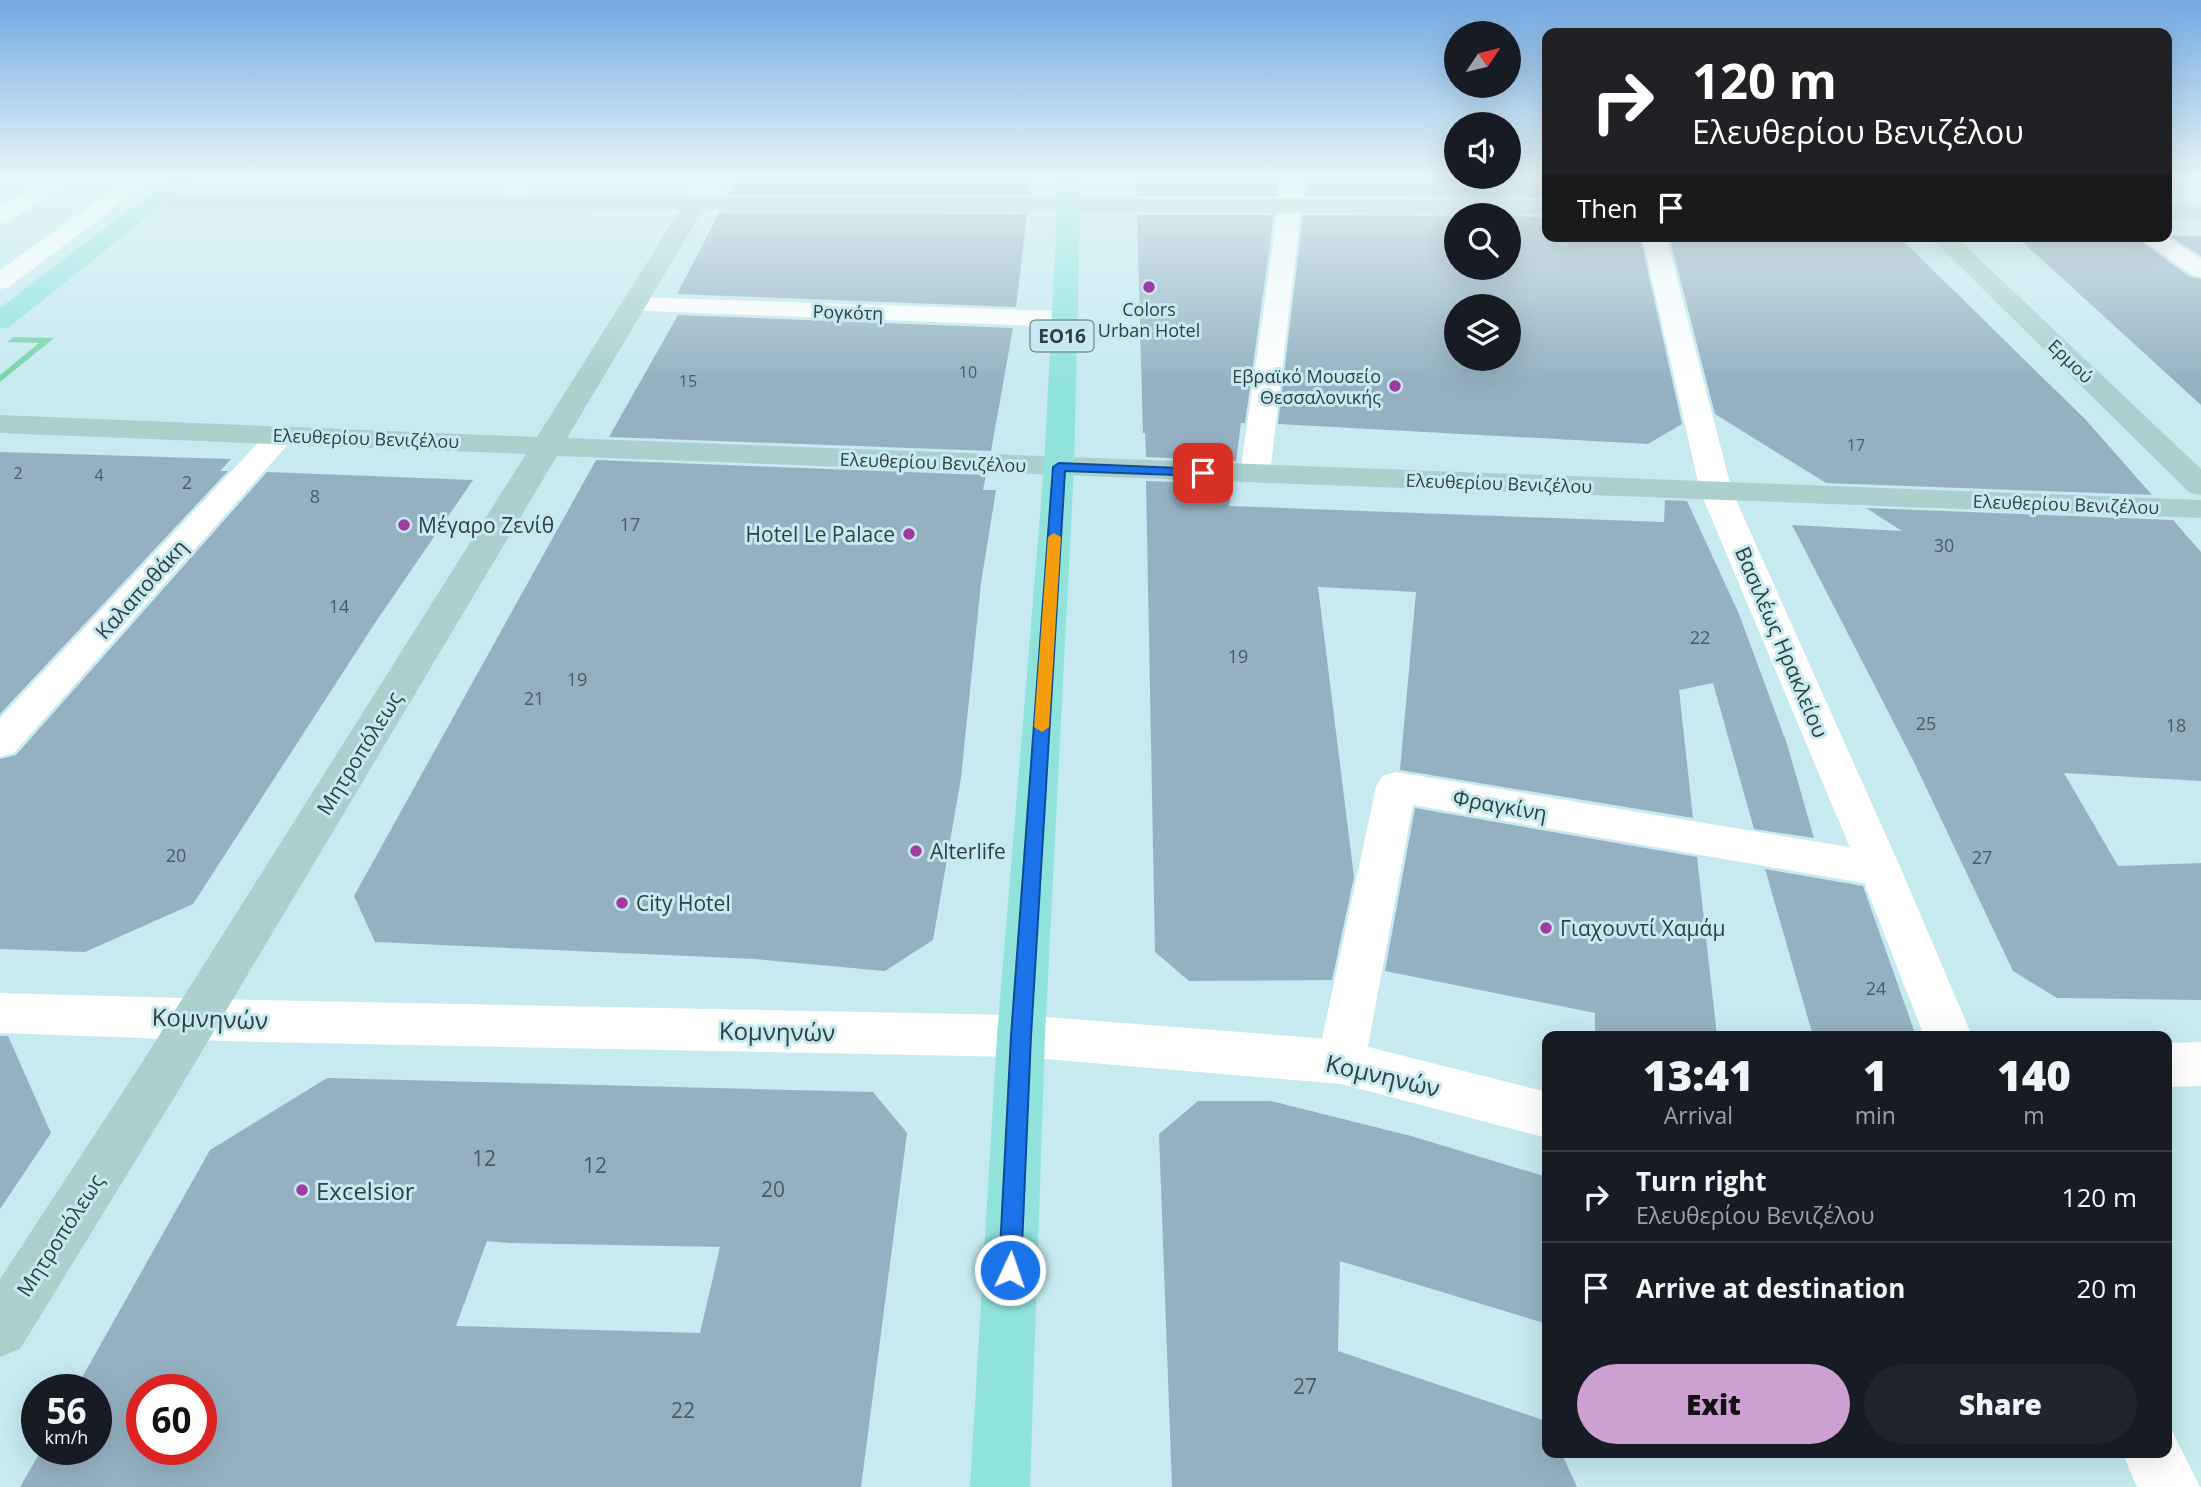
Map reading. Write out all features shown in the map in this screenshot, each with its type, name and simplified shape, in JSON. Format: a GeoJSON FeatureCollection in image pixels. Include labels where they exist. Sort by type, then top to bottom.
{"type":"FeatureCollection","features":[{"type":"Feature","properties":{"kind":"main road"},"geometry":{"type":"LineString","coordinates":[[0,321],[102,243]]}},
{"type":"Feature","properties":{"kind":"main road","name":"Μητροπόλεως"},"geometry":{"type":"LineString","coordinates":[[0,1329],[197,1017],[671,243]]}},
{"type":"Feature","properties":{"kind":"main road","name":"ΕΟ16"},"geometry":{"type":"LineString","coordinates":[[1000,1487],[1021,1036],[1059,467],[1067,243]]}},
{"type":"Feature","properties":{"kind":"main road","name":"Ερμού"},"geometry":{"type":"LineString","coordinates":[[1949,243],[2201,486]]}},
{"type":"Feature","properties":{"kind":"main road","name":"Ελευθερίου Βενιζέλου"},"geometry":{"type":"LineString","coordinates":[[0,424],[1059,467],[2201,509]]}},
{"type":"Feature","properties":{"kind":"street"},"geometry":{"type":"LineString","coordinates":[[0,282],[53,243]]}},
{"type":"Feature","properties":{"kind":"street"},"geometry":{"type":"LineString","coordinates":[[1255,474],[1284,243]]}},
{"type":"Feature","properties":{"kind":"street","name":"Βασιλέως Ηρακλείου"},"geometry":{"type":"LineString","coordinates":[[1656,243],[1716,491],[1880,869],[1946,1031]]}},
{"type":"Feature","properties":{"kind":"street"},"geometry":{"type":"LineString","coordinates":[[2160,243],[2201,270]]}},
{"type":"Feature","properties":{"kind":"street","name":"Ρογκότη"},"geometry":{"type":"LineString","coordinates":[[634,305],[1063,319]]}},
{"type":"Feature","properties":{"kind":"street","name":"Καλαποθάκη"},"geometry":{"type":"LineString","coordinates":[[0,743],[281,435]]}},
{"type":"Feature","properties":{"kind":"street","name":"Φραγκίνη"},"geometry":{"type":"LineString","coordinates":[[1341,1062],[1396,787],[1880,869]]}},
{"type":"Feature","properties":{"kind":"street","name":"Κομνηνών"},"geometry":{"type":"LineString","coordinates":[[0,1013],[1021,1036],[1341,1062],[1542,1114]]}},
{"type":"Feature","properties":{"kind":"street"},"geometry":{"type":"LineString","coordinates":[[2172,1065],[2201,1065]]}},
{"type":"Feature","properties":{"kind":"street"},"geometry":{"type":"LineString","coordinates":[[2154,1458],[2170,1487]]}},
{"type":"Feature","properties":{"kind":"green space"},"geometry":{"type":"Polygon","coordinates":[[[14,337],[54,338],[0,382],[0,375],[39,343],[7,342],[14,337]]]}},
{"type":"Feature","properties":{"kind":"building"},"geometry":{"type":"Polygon","coordinates":[[[703,243],[1024,243],[1016,307],[677,294],[703,243]]]}},
{"type":"Feature","properties":{"kind":"building"},"geometry":{"type":"Polygon","coordinates":[[[1138,243],[1270,243],[1245,423],[1241,423],[1236,461],[1146,457],[1138,243]]]}},
{"type":"Feature","properties":{"kind":"building"},"geometry":{"type":"Polygon","coordinates":[[[1300,243],[1444,243],[1444,280],[1521,280],[1521,243],[1642,243],[1682,424],[1648,444],[1278,424],[1300,243]]]}},
{"type":"Feature","properties":{"kind":"building"},"geometry":{"type":"Polygon","coordinates":[[[1671,243],[1906,243],[2085,419],[2152,495],[1826,483],[1715,414],[1671,243]]]}},
{"type":"Feature","properties":{"kind":"building"},"geometry":{"type":"Polygon","coordinates":[[[2024,243],[2144,243],[2190,277],[2201,279],[2201,405],[2024,243]]]}},
{"type":"Feature","properties":{"kind":"building"},"geometry":{"type":"Polygon","coordinates":[[[2181,243],[2201,243],[2201,256],[2181,243]]]}},
{"type":"Feature","properties":{"kind":"building"},"geometry":{"type":"Polygon","coordinates":[[[678,315],[1013,328],[991,451],[609,437],[678,315]]]}},
{"type":"Feature","properties":{"kind":"building"},"geometry":{"type":"Polygon","coordinates":[[[0,452],[231,459],[220,471],[228,471],[0,714],[0,452]]]}},
{"type":"Feature","properties":{"kind":"building"},"geometry":{"type":"Polygon","coordinates":[[[596,460],[986,475],[983,490],[996,490],[981,583],[961,778],[933,940],[885,971],[755,959],[375,942],[354,896],[596,460]]]}},
{"type":"Feature","properties":{"kind":"building"},"geometry":{"type":"Polygon","coordinates":[[[267,472],[473,480],[375,623],[193,904],[85,952],[0,949],[0,759],[16,755],[267,472]]]}},
{"type":"Feature","properties":{"kind":"building"},"geometry":{"type":"Polygon","coordinates":[[[1146,481],[1232,484],[1229,506],[1525,517],[1664,522],[1665,500],[1687,501],[1739,614],[1787,744],[1814,838],[1754,829],[1713,683],[1679,690],[1693,818],[1400,770],[1416,592],[1318,587],[1354,877],[1332,980],[1189,981],[1155,952],[1146,481]]]}},
{"type":"Feature","properties":{"kind":"building"},"geometry":{"type":"Polygon","coordinates":[[[1866,508],[2173,520],[2201,552],[2201,781],[2064,773],[2118,866],[2201,863],[2201,1000],[2057,998],[2013,971],[1914,762],[1792,525],[1902,531],[1866,508]]]}},
{"type":"Feature","properties":{"kind":"building","name":"Γιαχουντί Χαμάμ"},"geometry":{"type":"Polygon","coordinates":[[[1415,808],[1697,857],[1716,1031],[1595,1031],[1595,1013],[1385,971],[1415,808]]]}},
{"type":"Feature","properties":{"kind":"building"},"geometry":{"type":"Polygon","coordinates":[[[1765,869],[1863,886],[1914,1031],[1812,1031],[1765,869]]]}},
{"type":"Feature","properties":{"kind":"building"},"geometry":{"type":"Polygon","coordinates":[[[0,1036],[8,1036],[51,1133],[0,1209],[0,1036]]]}},
{"type":"Feature","properties":{"kind":"building"},"geometry":{"type":"Polygon","coordinates":[[[327,1078],[873,1092],[907,1133],[861,1487],[20,1487],[33,1465],[112,1465],[112,1374],[84,1374],[210,1150],[327,1078]],[[487,1241],[456,1326],[700,1333],[720,1247],[487,1241]]]}},
{"type":"Feature","properties":{"kind":"building"},"geometry":{"type":"Polygon","coordinates":[[[1198,1101],[1271,1101],[1411,1136],[1542,1175],[1542,1322],[1340,1261],[1338,1351],[1542,1420],[1542,1458],[1564,1458],[1577,1487],[1172,1487],[1159,1134],[1198,1101]]]}},
{"type":"Feature","properties":{"kind":"slow traffic"},"geometry":{"type":"LineString","coordinates":[[1042,727],[1054,537]]}},
{"type":"Feature","properties":{"kind":"place","name":"Colors Urban Hotel"},"geometry":{"type":"Point","coordinates":[1149,287]}},
{"type":"Feature","properties":{"kind":"place","name":"Εβραϊκό Μουσείο Θεσσαλονικής"},"geometry":{"type":"Point","coordinates":[1395,386]}},
{"type":"Feature","properties":{"kind":"place","name":"Μέγαρο Ζενίθ"},"geometry":{"type":"Point","coordinates":[404,525]}},
{"type":"Feature","properties":{"kind":"place","name":"Hotel Le Palace"},"geometry":{"type":"Point","coordinates":[909,534]}},
{"type":"Feature","properties":{"kind":"place","name":"Alterlife"},"geometry":{"type":"Point","coordinates":[916,851]}},
{"type":"Feature","properties":{"kind":"place","name":"City Hotel"},"geometry":{"type":"Point","coordinates":[622,903]}},
{"type":"Feature","properties":{"kind":"place","name":"Γιαχουντί Χαμάμ"},"geometry":{"type":"Point","coordinates":[1546,928]}},
{"type":"Feature","properties":{"kind":"place","name":"Excelsior"},"geometry":{"type":"Point","coordinates":[302,1190]}},
{"type":"Feature","properties":{"kind":"route"},"geometry":{"type":"LineString","coordinates":[[1010,1270],[1021,1036],[1059,467],[1203,473]]}}]}
